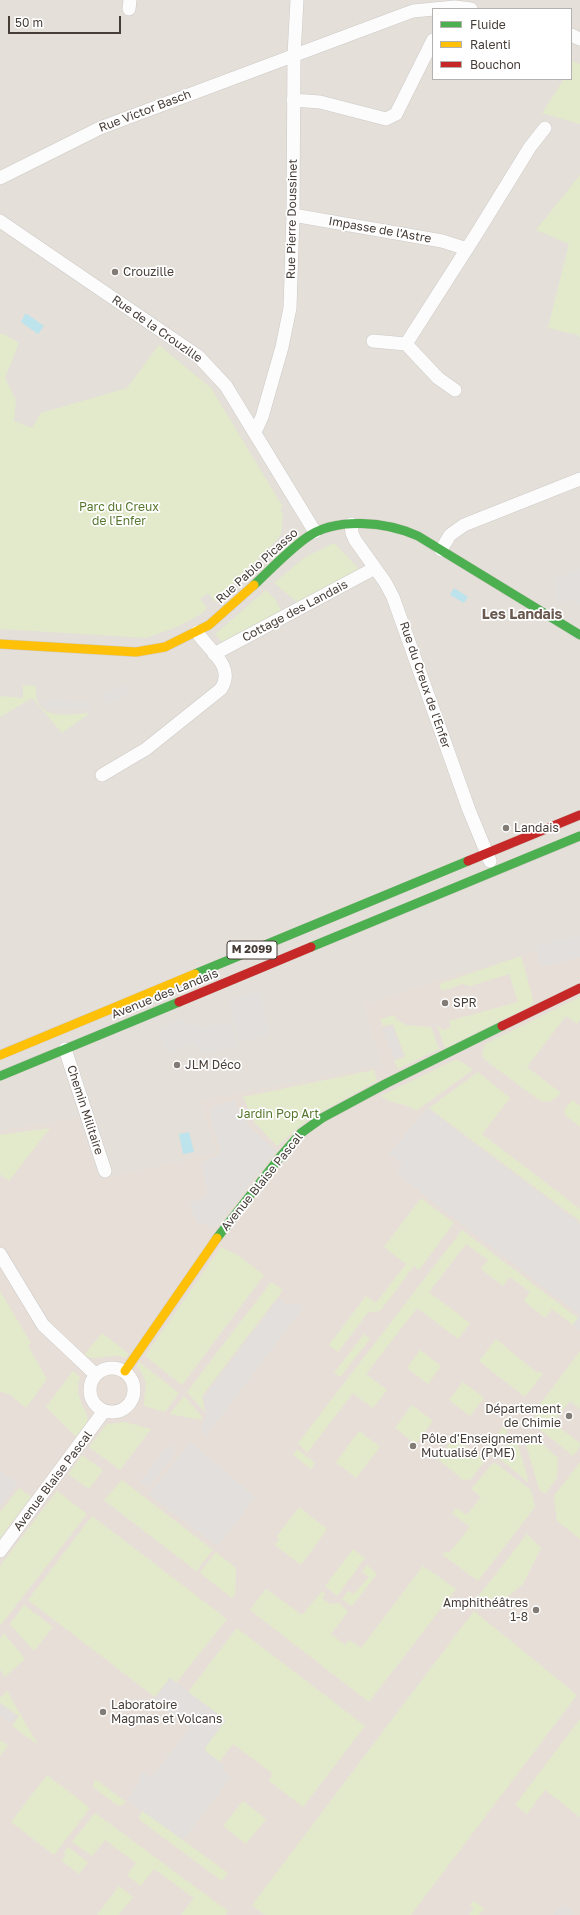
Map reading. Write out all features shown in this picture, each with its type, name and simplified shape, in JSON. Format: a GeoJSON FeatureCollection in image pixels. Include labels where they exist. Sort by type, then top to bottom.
{"type":"FeatureCollection","features":[{"type":"Feature","properties":{"kind":"street","name":"Rue Pierre Doussinet"},"geometry":{"type":"LineString","coordinates":[[255,432],[262,417],[282,347],[290,308],[293,215],[294,55],[297,0]]}},
{"type":"Feature","properties":{"kind":"street","name":"Rue Victor Basch"},"geometry":{"type":"LineString","coordinates":[[435,8],[457,5],[468,8]]}},
{"type":"Feature","properties":{"kind":"street","name":"Rue Victor Basch"},"geometry":{"type":"LineString","coordinates":[[0,178],[100,128],[413,11],[432,8]]}},
{"type":"Feature","properties":{"kind":"street"},"geometry":{"type":"LineString","coordinates":[[293,100],[320,102],[386,119],[396,114],[432,42]]}},
{"type":"Feature","properties":{"kind":"street"},"geometry":{"type":"LineString","coordinates":[[406,344],[530,147],[545,128]]}},
{"type":"Feature","properties":{"kind":"street","name":"Impasse de l'Astre"},"geometry":{"type":"LineString","coordinates":[[293,215],[442,241],[467,249]]}},
{"type":"Feature","properties":{"kind":"street","name":"Rue de la Crouzille"},"geometry":{"type":"LineString","coordinates":[[0,221],[198,356],[226,386],[315,532]]}},
{"type":"Feature","properties":{"kind":"street"},"geometry":{"type":"LineString","coordinates":[[372,341],[406,344],[438,378],[455,390]]}},
{"type":"Feature","properties":{"kind":"street"},"geometry":{"type":"LineString","coordinates":[[441,550],[450,535],[457,529],[580,479]]}},
{"type":"Feature","properties":{"kind":"street","name":"Rue Pablo Picasso"},"geometry":{"type":"LineString","coordinates":[[0,644],[136,652],[160,648],[197,632],[218,618],[300,541],[315,532],[351,524],[376,524],[398,528],[418,536],[580,635]]}},
{"type":"Feature","properties":{"kind":"street","name":"Rue du Creux de l'Enfer"},"geometry":{"type":"LineString","coordinates":[[351,524],[353,537],[387,586],[396,605],[466,803],[494,871]]}},
{"type":"Feature","properties":{"kind":"street","name":"Cottage des Landais"},"geometry":{"type":"LineString","coordinates":[[214,654],[374,568]]}},
{"type":"Feature","properties":{"kind":"street"},"geometry":{"type":"LineString","coordinates":[[102,775],[146,749],[221,689],[226,677],[223,665],[197,632]]}},
{"type":"Feature","properties":{"kind":"street","name":"M 2099"},"geometry":{"type":"LineString","coordinates":[[487,853],[580,815]]}},
{"type":"Feature","properties":{"kind":"street","name":"M 2099"},"geometry":{"type":"LineString","coordinates":[[494,871],[580,836]]}},
{"type":"Feature","properties":{"kind":"street","name":"Avenue des Landais"},"geometry":{"type":"LineString","coordinates":[[0,1055],[487,853]]}},
{"type":"Feature","properties":{"kind":"street","name":"Avenue des Landais"},"geometry":{"type":"LineString","coordinates":[[0,1076],[494,871]]}},
{"type":"Feature","properties":{"kind":"street","name":"Avenue Blaise Pascal"},"geometry":{"type":"LineString","coordinates":[[125,1371],[219,1235],[280,1157],[302,1133],[322,1118],[387,1083],[580,988]]}},
{"type":"Feature","properties":{"kind":"street","name":"Chemin Militaire"},"geometry":{"type":"LineString","coordinates":[[65,1049],[105,1171]]}},
{"type":"Feature","properties":{"kind":"street"},"geometry":{"type":"LineString","coordinates":[[0,1254],[43,1325],[95,1374]]}},
{"type":"Feature","properties":{"kind":"street"},"geometry":{"type":"LineString","coordinates":[[110,1367],[125,1371],[132,1381],[134,1388],[130,1402],[119,1411],[104,1411],[98,1408],[90,1397],[90,1383],[95,1374],[110,1367]]}},
{"type":"Feature","properties":{"kind":"street","name":"Avenue Blaise Pascal"},"geometry":{"type":"LineString","coordinates":[[0,1552],[104,1411]]}},
{"type":"Feature","properties":{"kind":"shaded area"},"geometry":{"type":"Polygon","coordinates":[[[0,0],[580,0],[580,1915],[0,1915],[0,0]]]}},
{"type":"Feature","properties":{"kind":"shaded area"},"geometry":{"type":"Polygon","coordinates":[[[580,569],[580,605],[573,600],[567,600],[562,604],[555,600],[558,589],[554,579],[580,569]]]}},
{"type":"Feature","properties":{"kind":"shaded area"},"geometry":{"type":"Polygon","coordinates":[[[127,684],[129,693],[105,705],[103,695],[127,684]]]}},
{"type":"Feature","properties":{"kind":"shaded area"},"geometry":{"type":"Polygon","coordinates":[[[41,700],[91,702],[91,709],[53,708],[45,705],[41,700]]]}},
{"type":"Feature","properties":{"kind":"shaded area"},"geometry":{"type":"Polygon","coordinates":[[[580,935],[580,957],[541,967],[536,946],[580,935]]]}},
{"type":"Feature","properties":{"kind":"shaded area"},"geometry":{"type":"Polygon","coordinates":[[[580,938],[580,1915],[0,1915],[0,1131],[78,1118],[99,1180],[217,1153],[200,1101],[383,1066],[364,1004],[580,938]]]}},
{"type":"Feature","properties":{"kind":"shaded area"},"geometry":{"type":"Polygon","coordinates":[[[260,992],[270,1035],[239,1042],[229,1000],[260,992]]]}},
{"type":"Feature","properties":{"kind":"shaded area"},"geometry":{"type":"Polygon","coordinates":[[[183,1018],[190,1026],[196,1024],[199,1029],[231,1022],[236,1046],[200,1054],[194,1043],[168,1054],[158,1029],[183,1018]]]}},
{"type":"Feature","properties":{"kind":"shaded area"},"geometry":{"type":"Polygon","coordinates":[[[392,1025],[403,1056],[395,1059],[383,1029],[392,1025]]]}},
{"type":"Feature","properties":{"kind":"shaded area"},"geometry":{"type":"Polygon","coordinates":[[[233,1100],[250,1128],[276,1151],[215,1228],[202,1223],[198,1224],[190,1207],[193,1202],[202,1199],[208,1192],[201,1163],[221,1153],[209,1109],[233,1100]]]}},
{"type":"Feature","properties":{"kind":"shaded area"},"geometry":{"type":"Polygon","coordinates":[[[427,1108],[580,1224],[580,1315],[396,1173],[403,1165],[389,1154],[427,1108]]]}},
{"type":"Feature","properties":{"kind":"shaded area"},"geometry":{"type":"Polygon","coordinates":[[[279,1298],[287,1305],[298,1303],[304,1306],[206,1436],[201,1432],[206,1412],[204,1397],[279,1298]]]}},
{"type":"Feature","properties":{"kind":"shaded area"},"geometry":{"type":"Polygon","coordinates":[[[580,1315],[580,1330],[573,1325],[580,1315]]]}},
{"type":"Feature","properties":{"kind":"shaded area"},"geometry":{"type":"Polygon","coordinates":[[[190,1442],[255,1497],[218,1546],[149,1495],[190,1442]]]}},
{"type":"Feature","properties":{"kind":"shaded area"},"geometry":{"type":"Polygon","coordinates":[[[168,1445],[176,1452],[148,1488],[140,1482],[168,1445]]]}},
{"type":"Feature","properties":{"kind":"shaded area"},"geometry":{"type":"Polygon","coordinates":[[[0,1471],[18,1484],[0,1507],[0,1471]]]}},
{"type":"Feature","properties":{"kind":"shaded area"},"geometry":{"type":"Polygon","coordinates":[[[170,1678],[226,1720],[205,1748],[206,1752],[225,1766],[222,1771],[231,1777],[183,1840],[127,1800],[140,1782],[138,1780],[143,1772],[151,1778],[190,1728],[153,1700],[170,1678]]]}},
{"type":"Feature","properties":{"kind":"shaded area"},"geometry":{"type":"Polygon","coordinates":[[[0,1704],[17,1716],[11,1723],[0,1715],[0,1704]]]}},
{"type":"Feature","properties":{"kind":"shaded area"},"geometry":{"type":"Polygon","coordinates":[[[562,1904],[576,1914],[554,1915],[562,1904]]]}},
{"type":"Feature","properties":{"kind":"green space"},"geometry":{"type":"Polygon","coordinates":[[[572,61],[580,64],[580,124],[542,113],[563,80],[572,80],[572,61]]]}},
{"type":"Feature","properties":{"kind":"green space"},"geometry":{"type":"Polygon","coordinates":[[[580,175],[580,338],[578,335],[548,328],[569,244],[536,230],[580,175]]]}},
{"type":"Feature","properties":{"kind":"green space","name":"Parc du Creux de l'Enfer"},"geometry":{"type":"Polygon","coordinates":[[[0,334],[4,334],[19,343],[5,378],[16,400],[14,421],[32,428],[41,413],[127,388],[159,345],[211,388],[283,507],[280,509],[283,515],[281,534],[277,540],[215,602],[208,593],[200,599],[207,608],[201,614],[177,627],[146,638],[0,629],[0,334]]]}},
{"type":"Feature","properties":{"kind":"green space"},"geometry":{"type":"Polygon","coordinates":[[[334,543],[361,571],[301,605],[274,583],[305,557],[334,543]]]}},
{"type":"Feature","properties":{"kind":"green space"},"geometry":{"type":"Polygon","coordinates":[[[266,590],[275,599],[283,614],[225,645],[215,634],[266,590]]]}},
{"type":"Feature","properties":{"kind":"green space"},"geometry":{"type":"Polygon","coordinates":[[[23,685],[36,686],[36,697],[39,705],[52,713],[70,715],[90,713],[62,733],[32,698],[0,717],[0,696],[23,698],[23,685]]]}},
{"type":"Feature","properties":{"kind":"green space"},"geometry":{"type":"Polygon","coordinates":[[[521,956],[532,995],[533,1001],[531,1006],[445,1048],[437,1025],[443,1030],[451,1027],[449,1021],[518,1002],[509,974],[470,986],[463,984],[442,991],[439,984],[521,956]]]}},
{"type":"Feature","properties":{"kind":"green space"},"geometry":{"type":"Polygon","coordinates":[[[580,997],[580,1020],[577,1024],[566,1016],[527,1067],[561,1093],[554,1099],[546,1102],[539,1100],[485,1060],[482,1054],[485,1044],[580,997]]]}},
{"type":"Feature","properties":{"kind":"green space"},"geometry":{"type":"Polygon","coordinates":[[[395,1015],[396,1019],[406,1025],[431,1027],[439,1049],[398,1069],[394,1061],[405,1057],[393,1024],[383,1026],[380,1019],[395,1015]]]}},
{"type":"Feature","properties":{"kind":"green space"},"geometry":{"type":"Polygon","coordinates":[[[455,1060],[459,1060],[473,1070],[416,1111],[408,1106],[386,1100],[382,1097],[382,1095],[455,1060]]]}},
{"type":"Feature","properties":{"kind":"green space","name":"Jardin Pop Art"},"geometry":{"type":"Polygon","coordinates":[[[374,1070],[377,1081],[308,1119],[277,1146],[255,1123],[243,1097],[374,1070]]]}},
{"type":"Feature","properties":{"kind":"green space"},"geometry":{"type":"Polygon","coordinates":[[[478,1072],[510,1098],[482,1134],[580,1209],[580,1221],[429,1108],[478,1072]]]}},
{"type":"Feature","properties":{"kind":"green space"},"geometry":{"type":"Polygon","coordinates":[[[572,1100],[580,1106],[580,1127],[565,1115],[564,1110],[572,1100]]]}},
{"type":"Feature","properties":{"kind":"green space"},"geometry":{"type":"Polygon","coordinates":[[[50,1128],[9,1181],[0,1174],[0,1135],[50,1128]]]}},
{"type":"Feature","properties":{"kind":"green space"},"geometry":{"type":"Polygon","coordinates":[[[421,1198],[454,1223],[419,1270],[414,1266],[381,1310],[373,1313],[369,1311],[338,1352],[329,1345],[366,1296],[376,1303],[406,1264],[384,1247],[421,1198]]]}},
{"type":"Feature","properties":{"kind":"green space"},"geometry":{"type":"Polygon","coordinates":[[[462,1230],[578,1318],[573,1325],[552,1309],[545,1318],[524,1301],[530,1292],[510,1277],[503,1286],[481,1269],[488,1260],[466,1244],[429,1292],[470,1323],[458,1339],[417,1308],[366,1374],[387,1390],[373,1408],[353,1393],[307,1453],[298,1443],[462,1230]]]}},
{"type":"Feature","properties":{"kind":"green space"},"geometry":{"type":"Polygon","coordinates":[[[221,1247],[239,1256],[264,1275],[182,1385],[145,1356],[221,1247]]]}},
{"type":"Feature","properties":{"kind":"green space"},"geometry":{"type":"Polygon","coordinates":[[[271,1282],[283,1290],[202,1396],[205,1412],[187,1392],[271,1282]]]}},
{"type":"Feature","properties":{"kind":"green space"},"geometry":{"type":"Polygon","coordinates":[[[0,1291],[31,1343],[28,1346],[47,1379],[26,1408],[9,1394],[0,1392],[0,1291]]]}},
{"type":"Feature","properties":{"kind":"green space"},"geometry":{"type":"Polygon","coordinates":[[[102,1333],[129,1354],[126,1358],[114,1356],[94,1358],[84,1355],[102,1333]]]}},
{"type":"Feature","properties":{"kind":"green space"},"geometry":{"type":"Polygon","coordinates":[[[364,1334],[370,1339],[340,1377],[334,1373],[364,1334]]]}},
{"type":"Feature","properties":{"kind":"green space"},"geometry":{"type":"Polygon","coordinates":[[[496,1339],[537,1373],[539,1371],[543,1374],[525,1397],[479,1361],[496,1339]]]}},
{"type":"Feature","properties":{"kind":"green space"},"geometry":{"type":"Polygon","coordinates":[[[420,1350],[441,1366],[428,1384],[407,1368],[420,1350]]]}},
{"type":"Feature","properties":{"kind":"green space"},"geometry":{"type":"Polygon","coordinates":[[[580,1351],[580,1409],[570,1401],[553,1423],[580,1443],[580,1447],[573,1456],[533,1424],[538,1407],[580,1351]]]}},
{"type":"Feature","properties":{"kind":"green space"},"geometry":{"type":"Polygon","coordinates":[[[139,1362],[179,1393],[165,1412],[144,1406],[146,1386],[144,1378],[137,1366],[139,1362]]]}},
{"type":"Feature","properties":{"kind":"green space"},"geometry":{"type":"Polygon","coordinates":[[[73,1371],[80,1377],[78,1392],[88,1418],[85,1426],[76,1437],[46,1407],[73,1371]]]}},
{"type":"Feature","properties":{"kind":"green space"},"geometry":{"type":"Polygon","coordinates":[[[463,1382],[484,1398],[470,1416],[449,1400],[463,1382]]]}},
{"type":"Feature","properties":{"kind":"green space"},"geometry":{"type":"Polygon","coordinates":[[[184,1396],[202,1417],[201,1420],[170,1414],[184,1396]]]}},
{"type":"Feature","properties":{"kind":"green space"},"geometry":{"type":"Polygon","coordinates":[[[412,1405],[433,1421],[416,1444],[395,1428],[412,1405]]]}},
{"type":"Feature","properties":{"kind":"green space"},"geometry":{"type":"Polygon","coordinates":[[[125,1422],[151,1429],[120,1470],[89,1447],[107,1424],[125,1422]]]}},
{"type":"Feature","properties":{"kind":"green space"},"geometry":{"type":"Polygon","coordinates":[[[503,1427],[508,1431],[471,1479],[463,1480],[438,1459],[454,1437],[480,1457],[503,1427]]]}},
{"type":"Feature","properties":{"kind":"green space"},"geometry":{"type":"Polygon","coordinates":[[[359,1431],[380,1447],[356,1478],[336,1462],[359,1431]]]}},
{"type":"Feature","properties":{"kind":"green space"},"geometry":{"type":"Polygon","coordinates":[[[530,1433],[558,1458],[557,1478],[545,1494],[539,1489],[526,1444],[530,1433]]]}},
{"type":"Feature","properties":{"kind":"green space"},"geometry":{"type":"Polygon","coordinates":[[[513,1438],[516,1438],[529,1483],[499,1458],[513,1438]]]}},
{"type":"Feature","properties":{"kind":"green space"},"geometry":{"type":"Polygon","coordinates":[[[297,1449],[315,1463],[311,1469],[293,1455],[297,1449]]]}},
{"type":"Feature","properties":{"kind":"green space"},"geometry":{"type":"Polygon","coordinates":[[[82,1455],[103,1470],[89,1489],[68,1474],[82,1455]]]}},
{"type":"Feature","properties":{"kind":"green space"},"geometry":{"type":"Polygon","coordinates":[[[494,1462],[531,1490],[535,1507],[478,1581],[443,1555],[445,1551],[449,1553],[470,1527],[452,1513],[456,1508],[467,1515],[481,1497],[471,1489],[494,1462]]]}},
{"type":"Feature","properties":{"kind":"green space"},"geometry":{"type":"Polygon","coordinates":[[[580,1462],[580,1539],[557,1521],[554,1496],[580,1462]]]}},
{"type":"Feature","properties":{"kind":"green space"},"geometry":{"type":"Polygon","coordinates":[[[122,1480],[213,1550],[196,1571],[104,1500],[122,1480]]]}},
{"type":"Feature","properties":{"kind":"green space"},"geometry":{"type":"Polygon","coordinates":[[[19,1488],[31,1497],[0,1538],[0,1512],[19,1488]]]}},
{"type":"Feature","properties":{"kind":"green space"},"geometry":{"type":"Polygon","coordinates":[[[57,1491],[87,1514],[0,1626],[0,1566],[57,1491]]]}},
{"type":"Feature","properties":{"kind":"green space"},"geometry":{"type":"Polygon","coordinates":[[[299,1507],[327,1529],[301,1565],[275,1545],[279,1539],[277,1536],[299,1507]]]}},
{"type":"Feature","properties":{"kind":"green space"},"geometry":{"type":"Polygon","coordinates":[[[92,1516],[227,1619],[176,1683],[170,1678],[155,1697],[28,1600],[92,1516]]]}},
{"type":"Feature","properties":{"kind":"green space"},"geometry":{"type":"Polygon","coordinates":[[[527,1534],[541,1548],[523,1584],[493,1609],[477,1598],[527,1534]]]}},
{"type":"Feature","properties":{"kind":"green space"},"geometry":{"type":"Polygon","coordinates":[[[353,1549],[365,1558],[337,1596],[325,1586],[353,1549]]]}},
{"type":"Feature","properties":{"kind":"green space"},"geometry":{"type":"Polygon","coordinates":[[[216,1552],[236,1568],[235,1595],[232,1598],[200,1573],[216,1552]]]}},
{"type":"Feature","properties":{"kind":"green space"},"geometry":{"type":"Polygon","coordinates":[[[367,1565],[377,1574],[352,1606],[342,1599],[348,1591],[354,1594],[369,1577],[362,1572],[367,1565]]]}},
{"type":"Feature","properties":{"kind":"green space"},"geometry":{"type":"Polygon","coordinates":[[[423,1566],[456,1589],[369,1702],[250,1610],[266,1589],[302,1615],[322,1591],[325,1594],[322,1598],[330,1604],[339,1603],[348,1612],[331,1634],[345,1645],[349,1640],[361,1648],[423,1566]]]}},
{"type":"Feature","properties":{"kind":"green space"},"geometry":{"type":"Polygon","coordinates":[[[24,1605],[53,1627],[34,1651],[10,1624],[24,1605]]]}},
{"type":"Feature","properties":{"kind":"green space"},"geometry":{"type":"Polygon","coordinates":[[[474,1611],[577,1695],[411,1915],[265,1915],[252,1905],[474,1611]]]}},
{"type":"Feature","properties":{"kind":"green space"},"geometry":{"type":"Polygon","coordinates":[[[237,1628],[365,1726],[303,1807],[269,1781],[272,1773],[233,1744],[219,1762],[206,1752],[189,1691],[237,1628]]]}},
{"type":"Feature","properties":{"kind":"green space"},"geometry":{"type":"Polygon","coordinates":[[[4,1633],[25,1659],[5,1677],[0,1669],[0,1638],[4,1633]]]}},
{"type":"Feature","properties":{"kind":"green space"},"geometry":{"type":"Polygon","coordinates":[[[7,1691],[38,1745],[12,1726],[19,1716],[0,1703],[0,1698],[7,1691]]]}},
{"type":"Feature","properties":{"kind":"green space"},"geometry":{"type":"Polygon","coordinates":[[[580,1719],[580,1817],[545,1790],[527,1814],[515,1805],[580,1719]]]}},
{"type":"Feature","properties":{"kind":"green space"},"geometry":{"type":"Polygon","coordinates":[[[0,1740],[8,1746],[0,1756],[0,1740]]]}},
{"type":"Feature","properties":{"kind":"green space"},"geometry":{"type":"Polygon","coordinates":[[[47,1775],[90,1808],[54,1855],[11,1822],[47,1775]]]}},
{"type":"Feature","properties":{"kind":"green space"},"geometry":{"type":"Polygon","coordinates":[[[95,1779],[126,1802],[121,1806],[117,1805],[93,1787],[95,1779]]]}},
{"type":"Feature","properties":{"kind":"green space"},"geometry":{"type":"Polygon","coordinates":[[[243,1801],[266,1819],[246,1844],[223,1826],[243,1801]]]}},
{"type":"Feature","properties":{"kind":"green space"},"geometry":{"type":"Polygon","coordinates":[[[143,1811],[228,1873],[222,1881],[141,1821],[139,1817],[143,1811]]]}},
{"type":"Feature","properties":{"kind":"green space"},"geometry":{"type":"Polygon","coordinates":[[[95,1813],[228,1911],[226,1915],[181,1915],[194,1898],[154,1869],[141,1886],[127,1875],[136,1863],[105,1840],[92,1856],[72,1842],[95,1813]]]}},
{"type":"Feature","properties":{"kind":"green space"},"geometry":{"type":"Polygon","coordinates":[[[68,1847],[88,1862],[79,1874],[62,1861],[66,1855],[64,1853],[68,1847]]]}},
{"type":"Feature","properties":{"kind":"green space"},"geometry":{"type":"Polygon","coordinates":[[[119,1886],[133,1897],[119,1915],[97,1915],[119,1886]]]}},
{"type":"Feature","properties":{"kind":"green space"},"geometry":{"type":"Polygon","coordinates":[[[474,1901],[484,1909],[479,1915],[469,1915],[474,1908],[470,1905],[474,1901]]]}},
{"type":"Feature","properties":{"kind":"water"},"geometry":{"type":"Polygon","coordinates":[[[25,314],[44,326],[38,334],[21,322],[25,314]]]}},
{"type":"Feature","properties":{"kind":"water"},"geometry":{"type":"Polygon","coordinates":[[[454,588],[468,597],[464,603],[450,595],[454,588]]]}},
{"type":"Feature","properties":{"kind":"water"},"geometry":{"type":"Polygon","coordinates":[[[189,1132],[194,1152],[183,1154],[179,1134],[189,1132]]]}},
{"type":"Feature","properties":{"kind":"traffic: fast"},"geometry":{"type":"LineString","coordinates":[[254,585],[306,538],[318,531],[332,526],[346,524],[392,527],[418,536],[580,635]]}},
{"type":"Feature","properties":{"kind":"traffic: fast"},"geometry":{"type":"LineString","coordinates":[[311,947],[580,836]]}},
{"type":"Feature","properties":{"kind":"traffic: fast"},"geometry":{"type":"LineString","coordinates":[[195,974],[468,861]]}},
{"type":"Feature","properties":{"kind":"traffic: fast"},"geometry":{"type":"LineString","coordinates":[[0,1076],[179,1002]]}},
{"type":"Feature","properties":{"kind":"traffic: fast"},"geometry":{"type":"LineString","coordinates":[[217,1238],[280,1157],[301,1133],[322,1118],[387,1083],[502,1026]]}},
{"type":"Feature","properties":{"kind":"traffic: slow"},"geometry":{"type":"LineString","coordinates":[[0,644],[136,652],[165,647],[209,625],[254,585]]}},
{"type":"Feature","properties":{"kind":"traffic: slow"},"geometry":{"type":"LineString","coordinates":[[0,1055],[195,974]]}},
{"type":"Feature","properties":{"kind":"traffic: slow"},"geometry":{"type":"LineString","coordinates":[[125,1371],[217,1238]]}},
{"type":"Feature","properties":{"kind":"traffic: jam"},"geometry":{"type":"LineString","coordinates":[[468,861],[580,815]]}},
{"type":"Feature","properties":{"kind":"traffic: jam"},"geometry":{"type":"LineString","coordinates":[[179,1002],[311,947]]}},
{"type":"Feature","properties":{"kind":"traffic: jam"},"geometry":{"type":"LineString","coordinates":[[502,1026],[580,988]]}},
{"type":"Feature","properties":{"kind":"place","name":"Crouzille"},"geometry":{"type":"Point","coordinates":[115,272]}},
{"type":"Feature","properties":{"kind":"place","name":"Landais"},"geometry":{"type":"Point","coordinates":[506,828]}},
{"type":"Feature","properties":{"kind":"place","name":"SPR"},"geometry":{"type":"Point","coordinates":[445,1003]}},
{"type":"Feature","properties":{"kind":"place","name":"JLM Déco"},"geometry":{"type":"Point","coordinates":[177,1065]}},
{"type":"Feature","properties":{"kind":"place","name":"Département de Chimie"},"geometry":{"type":"Point","coordinates":[569,1416]}},
{"type":"Feature","properties":{"kind":"place","name":"Pôle d'Enseignement Mutualisé (PME)"},"geometry":{"type":"Point","coordinates":[413,1446]}},
{"type":"Feature","properties":{"kind":"place","name":"Amphithéâtres 1-8"},"geometry":{"type":"Point","coordinates":[536,1610]}},
{"type":"Feature","properties":{"kind":"place","name":"Laboratoire Magmas et Volcans"},"geometry":{"type":"Point","coordinates":[103,1712]}},
{"type":"Feature","properties":{"kind":"district","name":"Les Landais"},"geometry":{"type":"Point","coordinates":[522,615]}}]}
